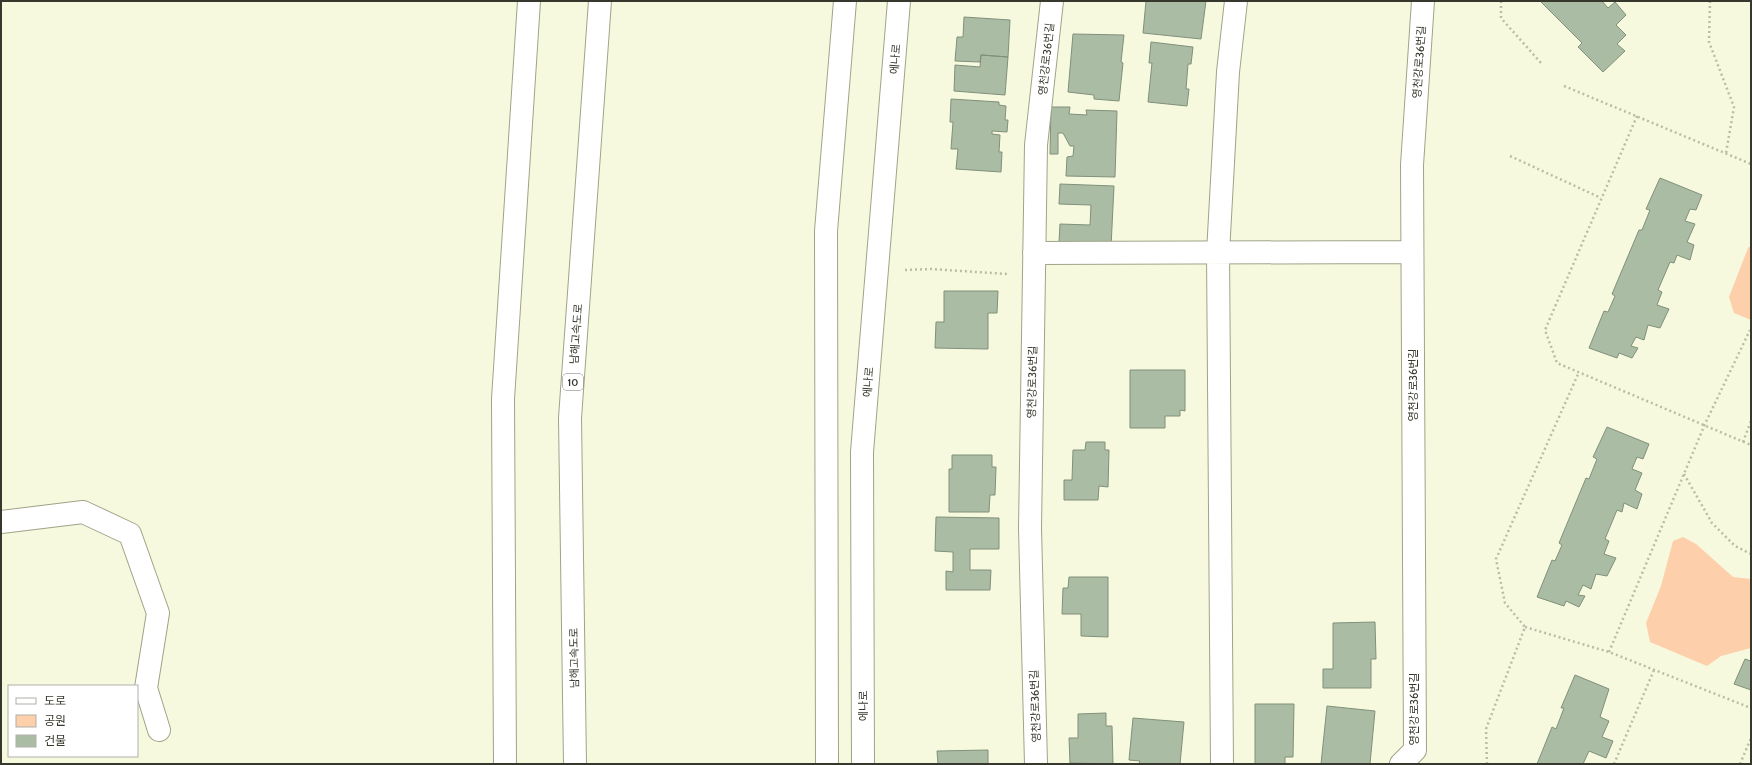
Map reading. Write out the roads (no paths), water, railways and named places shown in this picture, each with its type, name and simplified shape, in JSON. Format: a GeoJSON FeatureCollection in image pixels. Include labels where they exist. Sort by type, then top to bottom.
{"type":"FeatureCollection","features":[{"type":"Feature","properties":{"kind":"main road"},"geometry":{"type":"LineString","coordinates":[[505,764],[503,399],[529,1]]}},
{"type":"Feature","properties":{"kind":"main road","name":"남해고속도로"},"geometry":{"type":"LineString","coordinates":[[575,764],[570,418],[600,1]]}},
{"type":"Feature","properties":{"kind":"main road"},"geometry":{"type":"LineString","coordinates":[[827,764],[826,231],[845,1]]}},
{"type":"Feature","properties":{"kind":"main road","name":"에나로"},"geometry":{"type":"LineString","coordinates":[[864,764],[862,452],[899,1]]}},
{"type":"Feature","properties":{"kind":"main road","name":"영천강로36번길"},"geometry":{"type":"LineString","coordinates":[[1036,764],[1030,528],[1036,145],[1052,1]]}},
{"type":"Feature","properties":{"kind":"main road"},"geometry":{"type":"LineString","coordinates":[[1222,764],[1218,253],[1228,72],[1236,1]]}},
{"type":"Feature","properties":{"kind":"main road","name":"영천강로36번길"},"geometry":{"type":"LineString","coordinates":[[1400,764],[1415,750],[1412,165],[1423,1]]}},
{"type":"Feature","properties":{"kind":"main road"},"geometry":{"type":"LineString","coordinates":[[1034,253],[1412,252]]}},
{"type":"Feature","properties":{"kind":"main road"},"geometry":{"type":"LineString","coordinates":[[1,522],[83,512],[130,534],[158,613],[146,688],[159,730]]}}]}
